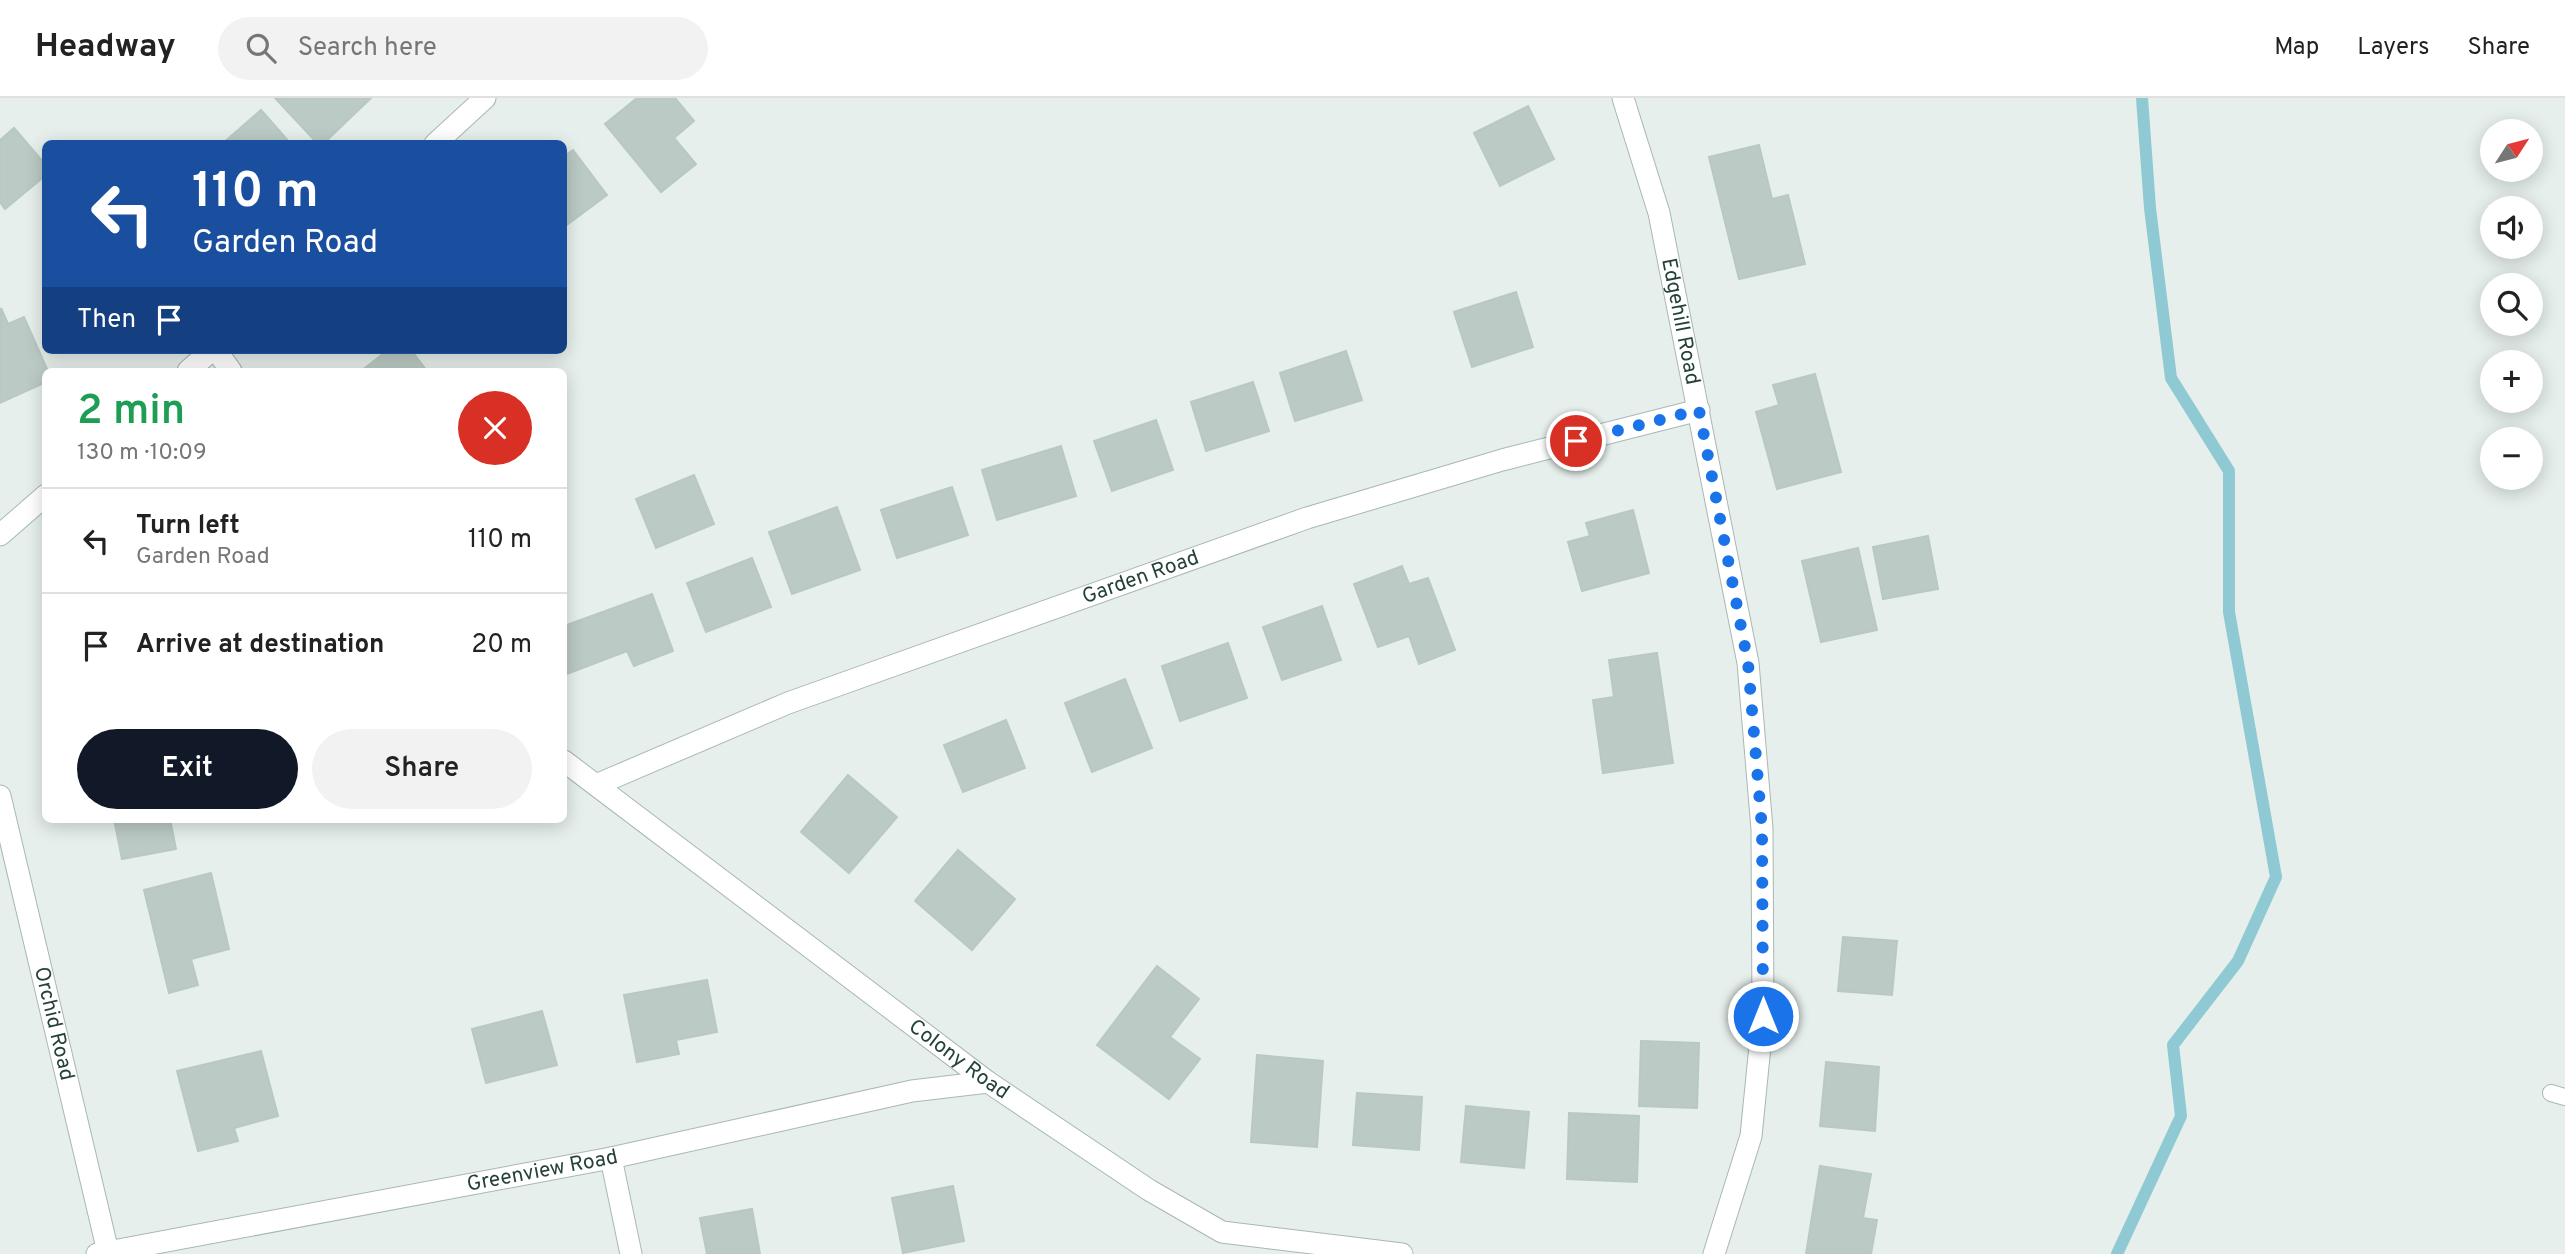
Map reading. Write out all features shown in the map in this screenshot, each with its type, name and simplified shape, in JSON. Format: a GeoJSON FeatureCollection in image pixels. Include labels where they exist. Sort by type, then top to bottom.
{"type":"FeatureCollection","features":[{"type":"Feature","properties":{"kind":"street"},"geometry":{"type":"LineString","coordinates":[[439,140],[485,98]]}},
{"type":"Feature","properties":{"kind":"street","name":"Edgehill Road"},"geometry":{"type":"LineString","coordinates":[[1623,98],[1659,213],[1748,663],[1762,828],[1763,1016],[1751,1136],[1715,1253]]}},
{"type":"Feature","properties":{"kind":"street"},"geometry":{"type":"LineString","coordinates":[[192,368],[209,354]]}},
{"type":"Feature","properties":{"kind":"street"},"geometry":{"type":"LineString","coordinates":[[217,354],[229,368]]}},
{"type":"Feature","properties":{"kind":"street","name":"Garden Road"},"geometry":{"type":"LineString","coordinates":[[596,785],[788,704],[1307,519],[1502,460],[1699,410]]}},
{"type":"Feature","properties":{"kind":"street"},"geometry":{"type":"LineString","coordinates":[[0,535],[42,498]]}},
{"type":"Feature","properties":{"kind":"street","name":"Colony Road"},"geometry":{"type":"LineString","coordinates":[[567,763],[988,1082],[1149,1190],[1223,1232],[1402,1254]]}},
{"type":"Feature","properties":{"kind":"street","name":"Orchid Road"},"geometry":{"type":"LineString","coordinates":[[0,796],[102,1253]]}},
{"type":"Feature","properties":{"kind":"street","name":"Greenview Road"},"geometry":{"type":"LineString","coordinates":[[102,1253],[611,1158],[912,1091],[988,1082]]}},
{"type":"Feature","properties":{"kind":"street"},"geometry":{"type":"LineString","coordinates":[[611,1158],[631,1254]]}},
{"type":"Feature","properties":{"kind":"building"},"geometry":{"type":"Polygon","coordinates":[[[275,98],[371,98],[327,140],[314,140],[275,98]]]}},
{"type":"Feature","properties":{"kind":"building"},"geometry":{"type":"Polygon","coordinates":[[[637,98],[675,98],[694,121],[674,138],[696,164],[661,192],[605,124],[637,98]]]}},
{"type":"Feature","properties":{"kind":"building"},"geometry":{"type":"Polygon","coordinates":[[[1528,106],[1554,159],[1500,186],[1474,133],[1528,106]]]}},
{"type":"Feature","properties":{"kind":"building"},"geometry":{"type":"Polygon","coordinates":[[[261,110],[287,140],[227,140],[261,110]]]}},
{"type":"Feature","properties":{"kind":"building"},"geometry":{"type":"Polygon","coordinates":[[[14,128],[42,160],[42,178],[5,209],[0,202],[0,140],[14,128]]]}},
{"type":"Feature","properties":{"kind":"building"},"geometry":{"type":"Polygon","coordinates":[[[1759,145],[1772,199],[1788,195],[1805,264],[1739,279],[1709,157],[1759,145]]]}},
{"type":"Feature","properties":{"kind":"building"},"geometry":{"type":"Polygon","coordinates":[[[573,150],[607,195],[567,225],[567,154],[573,150]]]}},
{"type":"Feature","properties":{"kind":"building"},"geometry":{"type":"Polygon","coordinates":[[[1516,292],[1533,347],[1472,367],[1454,312],[1516,292]]]}},
{"type":"Feature","properties":{"kind":"building"},"geometry":{"type":"Polygon","coordinates":[[[1,308],[8,324],[24,317],[47,368],[42,368],[42,384],[0,403],[1,308]]]}},
{"type":"Feature","properties":{"kind":"building"},"geometry":{"type":"Polygon","coordinates":[[[1346,351],[1362,400],[1295,421],[1280,373],[1346,351]]]}},
{"type":"Feature","properties":{"kind":"building"},"geometry":{"type":"Polygon","coordinates":[[[383,354],[414,354],[425,368],[365,368],[383,354]]]}},
{"type":"Feature","properties":{"kind":"building"},"geometry":{"type":"Polygon","coordinates":[[[1815,374],[1841,472],[1777,489],[1756,412],[1779,405],[1773,385],[1815,374]]]}},
{"type":"Feature","properties":{"kind":"building"},"geometry":{"type":"Polygon","coordinates":[[[1253,382],[1269,431],[1206,451],[1191,402],[1253,382]]]}},
{"type":"Feature","properties":{"kind":"building"},"geometry":{"type":"Polygon","coordinates":[[[1156,420],[1173,470],[1112,491],[1094,441],[1156,420]]]}},
{"type":"Feature","properties":{"kind":"building"},"geometry":{"type":"Polygon","coordinates":[[[1061,446],[1076,496],[997,520],[982,470],[1061,446]]]}},
{"type":"Feature","properties":{"kind":"building"},"geometry":{"type":"Polygon","coordinates":[[[694,475],[714,524],[656,548],[636,499],[694,475]]]}},
{"type":"Feature","properties":{"kind":"building"},"geometry":{"type":"Polygon","coordinates":[[[952,487],[968,535],[897,558],[881,510],[952,487]]]}},
{"type":"Feature","properties":{"kind":"building"},"geometry":{"type":"Polygon","coordinates":[[[837,507],[860,570],[792,594],[769,532],[837,507]]]}},
{"type":"Feature","properties":{"kind":"building"},"geometry":{"type":"Polygon","coordinates":[[[1633,510],[1649,573],[1582,591],[1568,542],[1590,536],[1586,523],[1633,510]]]}},
{"type":"Feature","properties":{"kind":"building"},"geometry":{"type":"Polygon","coordinates":[[[1928,536],[1938,589],[1883,599],[1873,547],[1928,536]]]}},
{"type":"Feature","properties":{"kind":"building"},"geometry":{"type":"Polygon","coordinates":[[[1858,548],[1877,630],[1821,642],[1802,561],[1858,548]]]}},
{"type":"Feature","properties":{"kind":"building"},"geometry":{"type":"Polygon","coordinates":[[[752,558],[771,607],[706,632],[687,583],[752,558]]]}},
{"type":"Feature","properties":{"kind":"building"},"geometry":{"type":"Polygon","coordinates":[[[1402,566],[1409,584],[1428,578],[1455,650],[1419,664],[1409,636],[1378,647],[1354,584],[1402,566]]]}},
{"type":"Feature","properties":{"kind":"building"},"geometry":{"type":"Polygon","coordinates":[[[652,594],[673,651],[634,666],[627,651],[567,674],[567,625],[652,594]]]}},
{"type":"Feature","properties":{"kind":"building"},"geometry":{"type":"Polygon","coordinates":[[[1322,606],[1341,660],[1282,680],[1263,627],[1322,606]]]}},
{"type":"Feature","properties":{"kind":"building"},"geometry":{"type":"Polygon","coordinates":[[[1228,643],[1247,698],[1180,721],[1162,666],[1228,643]]]}},
{"type":"Feature","properties":{"kind":"building"},"geometry":{"type":"Polygon","coordinates":[[[1657,653],[1673,763],[1603,773],[1593,700],[1614,697],[1609,660],[1657,653]]]}},
{"type":"Feature","properties":{"kind":"building"},"geometry":{"type":"Polygon","coordinates":[[[1125,679],[1152,748],[1092,772],[1065,703],[1125,679]]]}},
{"type":"Feature","properties":{"kind":"building"},"geometry":{"type":"Polygon","coordinates":[[[1006,720],[1025,768],[963,792],[944,745],[1006,720]]]}},
{"type":"Feature","properties":{"kind":"building"},"geometry":{"type":"Polygon","coordinates":[[[848,775],[897,817],[849,873],[801,832],[848,775]]]}},
{"type":"Feature","properties":{"kind":"building"},"geometry":{"type":"Polygon","coordinates":[[[115,823],[171,823],[176,849],[122,859],[115,823]]]}},
{"type":"Feature","properties":{"kind":"building"},"geometry":{"type":"Polygon","coordinates":[[[958,850],[1015,899],[972,950],[915,901],[958,850]]]}},
{"type":"Feature","properties":{"kind":"building"},"geometry":{"type":"Polygon","coordinates":[[[211,873],[229,949],[191,959],[198,985],[169,993],[144,890],[211,873]]]}},
{"type":"Feature","properties":{"kind":"building"},"geometry":{"type":"Polygon","coordinates":[[[1843,937],[1897,941],[1892,995],[1838,991],[1843,937]]]}},
{"type":"Feature","properties":{"kind":"building"},"geometry":{"type":"Polygon","coordinates":[[[1157,966],[1199,999],[1170,1037],[1200,1059],[1169,1099],[1097,1045],[1157,966]]]}},
{"type":"Feature","properties":{"kind":"building"},"geometry":{"type":"Polygon","coordinates":[[[707,980],[717,1032],[676,1040],[679,1054],[637,1062],[624,995],[707,980]]]}},
{"type":"Feature","properties":{"kind":"building"},"geometry":{"type":"Polygon","coordinates":[[[542,1011],[557,1065],[486,1083],[472,1029],[542,1011]]]}},
{"type":"Feature","properties":{"kind":"building"},"geometry":{"type":"Polygon","coordinates":[[[1641,1041],[1699,1043],[1697,1108],[1639,1106],[1641,1041]]]}},
{"type":"Feature","properties":{"kind":"building"},"geometry":{"type":"Polygon","coordinates":[[[261,1051],[278,1116],[234,1128],[238,1141],[198,1151],[177,1071],[261,1051]]]}},
{"type":"Feature","properties":{"kind":"building"},"geometry":{"type":"Polygon","coordinates":[[[1257,1055],[1323,1061],[1317,1147],[1251,1142],[1257,1055]]]}},
{"type":"Feature","properties":{"kind":"building"},"geometry":{"type":"Polygon","coordinates":[[[1826,1062],[1879,1067],[1875,1131],[1820,1126],[1826,1062]]]}},
{"type":"Feature","properties":{"kind":"building"},"geometry":{"type":"Polygon","coordinates":[[[1357,1093],[1422,1097],[1419,1150],[1353,1145],[1357,1093]]]}},
{"type":"Feature","properties":{"kind":"building"},"geometry":{"type":"Polygon","coordinates":[[[1466,1106],[1529,1112],[1524,1168],[1461,1162],[1466,1106]]]}},
{"type":"Feature","properties":{"kind":"building"},"geometry":{"type":"Polygon","coordinates":[[[1569,1113],[1639,1116],[1637,1182],[1567,1179],[1569,1113]]]}},
{"type":"Feature","properties":{"kind":"building"},"geometry":{"type":"Polygon","coordinates":[[[1820,1166],[1871,1174],[1863,1218],[1877,1220],[1871,1254],[1806,1254],[1820,1166]]]}},
{"type":"Feature","properties":{"kind":"building"},"geometry":{"type":"Polygon","coordinates":[[[953,1186],[964,1241],[903,1253],[892,1198],[953,1186]]]}},
{"type":"Feature","properties":{"kind":"building"},"geometry":{"type":"Polygon","coordinates":[[[752,1209],[760,1254],[707,1254],[700,1218],[752,1209]]]}},
{"type":"Feature","properties":{"kind":"waterway"},"geometry":{"type":"LineString","coordinates":[[2117,1254],[2181,1116],[2173,1045],[2238,961],[2276,877],[2229,612],[2229,471],[2171,378],[2150,208],[2142,98]]}},
{"type":"Feature","properties":{"kind":"route"},"geometry":{"type":"LineString","coordinates":[[1576,441],[1699,410],[1748,663],[1762,828],[1763,1016]]}}]}
